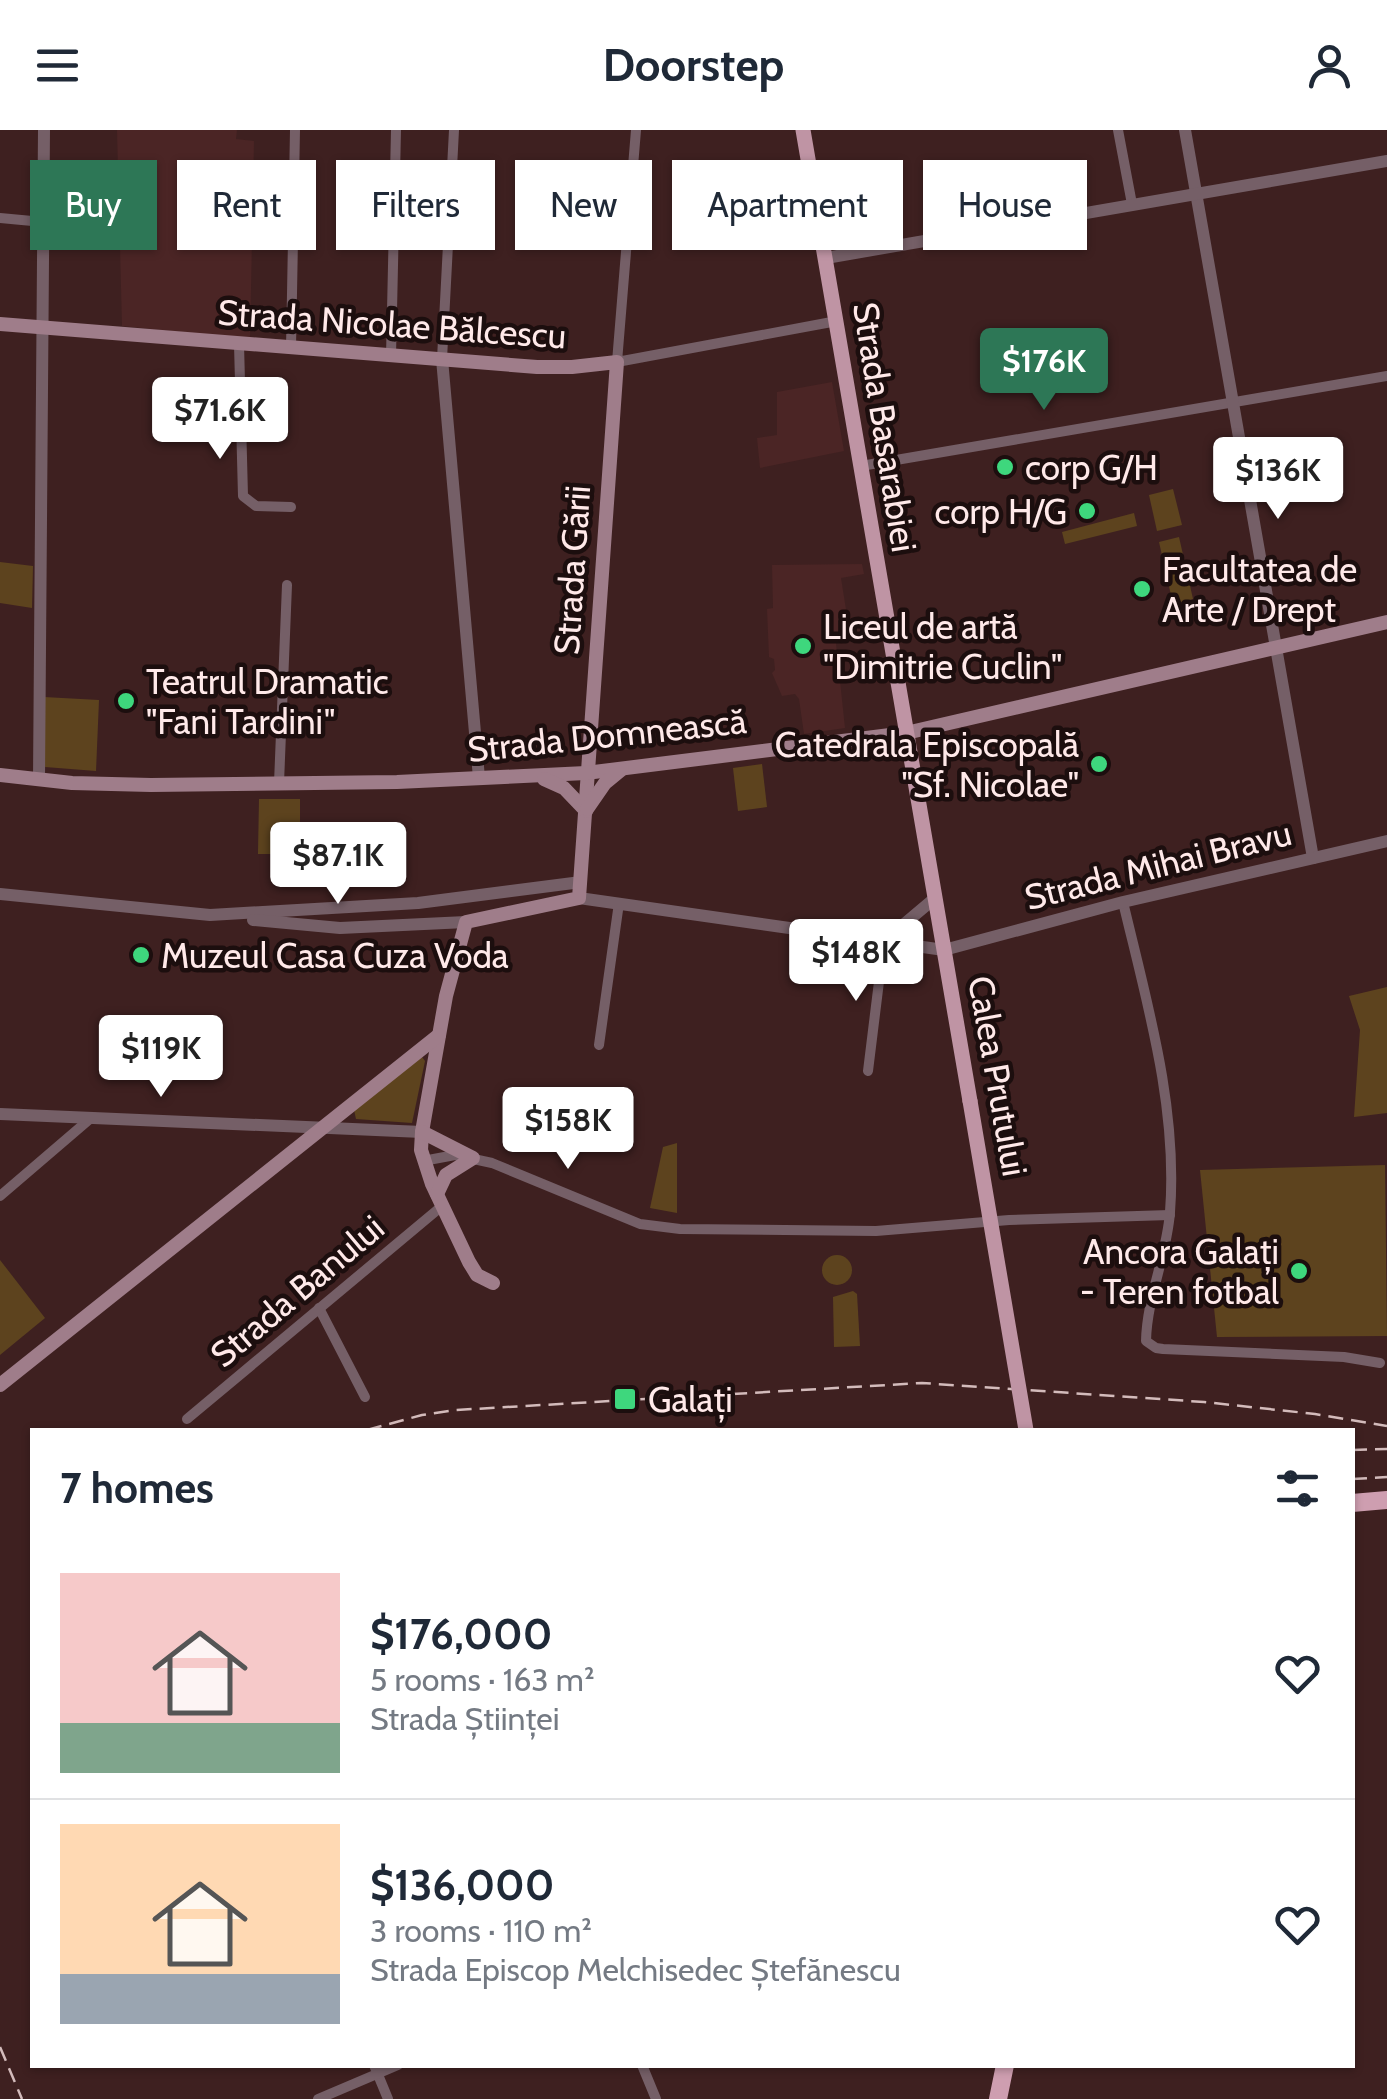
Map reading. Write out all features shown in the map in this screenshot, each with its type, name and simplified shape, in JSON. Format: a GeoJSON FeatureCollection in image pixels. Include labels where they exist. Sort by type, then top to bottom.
{"type":"FeatureCollection","features":[{"type":"Feature","properties":{"kind":"highway"},"geometry":{"type":"LineString","coordinates":[[1355,1503],[1387,1500]]}},
{"type":"Feature","properties":{"kind":"highway"},"geometry":{"type":"LineString","coordinates":[[998,2099],[1004,2068]]}},
{"type":"Feature","properties":{"kind":"main road","name":"Strada Basarabiei"},"geometry":{"type":"LineString","coordinates":[[803,130],[906,734]]}},
{"type":"Feature","properties":{"kind":"main road","name":"Strada Nicolae Bălcescu"},"geometry":{"type":"LineString","coordinates":[[0,324],[552,368],[617,362]]}},
{"type":"Feature","properties":{"kind":"main road","name":"Strada Gării"},"geometry":{"type":"LineString","coordinates":[[580,890],[617,362]]}},
{"type":"Feature","properties":{"kind":"main road","name":"Strada Domnească"},"geometry":{"type":"LineString","coordinates":[[0,775],[101,784],[280,783],[586,773],[906,734],[1387,622]]}},
{"type":"Feature","properties":{"kind":"main road","name":"Calea Prutului"},"geometry":{"type":"LineString","coordinates":[[906,734],[1026,1428]]}},
{"type":"Feature","properties":{"kind":"main road"},"geometry":{"type":"LineString","coordinates":[[528,776],[564,788],[586,811],[605,783],[622,768]]}},
{"type":"Feature","properties":{"kind":"main road"},"geometry":{"type":"LineString","coordinates":[[492,1283],[469,1262],[424,1161],[422,1132],[439,1035],[466,922],[580,890]]}},
{"type":"Feature","properties":{"kind":"main road"},"geometry":{"type":"LineString","coordinates":[[0,1385],[439,1035]]}},
{"type":"Feature","properties":{"kind":"main road"},"geometry":{"type":"LineString","coordinates":[[422,1132],[473,1158]]}},
{"type":"Feature","properties":{"kind":"main road"},"geometry":{"type":"LineString","coordinates":[[439,1200],[446,1174],[473,1158]]}},
{"type":"Feature","properties":{"kind":"street"},"geometry":{"type":"LineString","coordinates":[[44,130],[44,160]]}},
{"type":"Feature","properties":{"kind":"street"},"geometry":{"type":"LineString","coordinates":[[291,348],[295,130]]}},
{"type":"Feature","properties":{"kind":"street"},"geometry":{"type":"LineString","coordinates":[[391,356],[396,130]]}},
{"type":"Feature","properties":{"kind":"street"},"geometry":{"type":"LineString","coordinates":[[454,130],[442,359],[479,778]]}},
{"type":"Feature","properties":{"kind":"street","name":"Strada Gării"},"geometry":{"type":"LineString","coordinates":[[617,362],[636,130]]}},
{"type":"Feature","properties":{"kind":"street"},"geometry":{"type":"LineString","coordinates":[[1118,130],[1132,204]]}},
{"type":"Feature","properties":{"kind":"street"},"geometry":{"type":"LineString","coordinates":[[1184,130],[1313,858]]}},
{"type":"Feature","properties":{"kind":"street"},"geometry":{"type":"LineString","coordinates":[[826,258],[1387,161]]}},
{"type":"Feature","properties":{"kind":"street"},"geometry":{"type":"LineString","coordinates":[[0,218],[30,221]]}},
{"type":"Feature","properties":{"kind":"street"},"geometry":{"type":"LineString","coordinates":[[39,779],[43,250]]}},
{"type":"Feature","properties":{"kind":"street","name":"Strada Nicolae Bălcescu"},"geometry":{"type":"LineString","coordinates":[[617,362],[836,321]]}},
{"type":"Feature","properties":{"kind":"street"},"geometry":{"type":"LineString","coordinates":[[239,344],[242,496],[256,506],[291,506]]}},
{"type":"Feature","properties":{"kind":"street"},"geometry":{"type":"LineString","coordinates":[[861,466],[1387,376]]}},
{"type":"Feature","properties":{"kind":"street"},"geometry":{"type":"LineString","coordinates":[[280,783],[287,585]]}},
{"type":"Feature","properties":{"kind":"street","name":"Strada Mihai Bravu"},"geometry":{"type":"LineString","coordinates":[[944,950],[1123,902],[1387,841]]}},
{"type":"Feature","properties":{"kind":"street"},"geometry":{"type":"LineString","coordinates":[[210,915],[580,890],[620,903],[944,950]]}},
{"type":"Feature","properties":{"kind":"street"},"geometry":{"type":"LineString","coordinates":[[0,894],[340,928],[466,922]]}},
{"type":"Feature","properties":{"kind":"street"},"geometry":{"type":"LineString","coordinates":[[868,1072],[884,941],[934,898]]}},
{"type":"Feature","properties":{"kind":"street"},"geometry":{"type":"LineString","coordinates":[[1123,902],[1163,1086],[1170,1154],[1170,1215],[1146,1335],[1151,1346],[1163,1350],[1344,1357],[1380,1363]]}},
{"type":"Feature","properties":{"kind":"street"},"geometry":{"type":"LineString","coordinates":[[598,1045],[620,903]]}},
{"type":"Feature","properties":{"kind":"street"},"geometry":{"type":"LineString","coordinates":[[0,1114],[422,1132]]}},
{"type":"Feature","properties":{"kind":"street"},"geometry":{"type":"LineString","coordinates":[[0,1196],[91,1118]]}},
{"type":"Feature","properties":{"kind":"street"},"geometry":{"type":"LineString","coordinates":[[424,1161],[455,1155],[473,1158],[536,1179],[614,1215],[654,1226],[876,1231],[1009,1220],[1170,1215]]}},
{"type":"Feature","properties":{"kind":"street","name":"Strada Banului"},"geometry":{"type":"LineString","coordinates":[[187,1419],[439,1200]]}},
{"type":"Feature","properties":{"kind":"street"},"geometry":{"type":"LineString","coordinates":[[319,1308],[365,1397]]}},
{"type":"Feature","properties":{"kind":"street"},"geometry":{"type":"LineString","coordinates":[[643,2068],[656,2099]]}},
{"type":"Feature","properties":{"kind":"street"},"geometry":{"type":"LineString","coordinates":[[318,2099],[375,2070],[388,2099]]}},
{"type":"Feature","properties":{"kind":"shaded area"},"geometry":{"type":"Polygon","coordinates":[[[117,130],[237,130],[236,139],[254,141],[254,160],[177,160],[177,250],[252,250],[250,339],[122,326],[120,250],[157,250],[157,160],[118,160],[117,130]]]}},
{"type":"Feature","properties":{"kind":"shaded area"},"geometry":{"type":"Polygon","coordinates":[[[832,382],[844,451],[760,468],[757,438],[777,435],[777,392],[832,382]]]}},
{"type":"Feature","properties":{"kind":"shaded area"},"geometry":{"type":"Polygon","coordinates":[[[1173,489],[1182,525],[1157,531],[1149,495],[1173,489]]]}},
{"type":"Feature","properties":{"kind":"shaded area"},"geometry":{"type":"Polygon","coordinates":[[[1134,513],[1137,526],[1065,544],[1062,532],[1134,513]]]}},
{"type":"Feature","properties":{"kind":"shaded area"},"geometry":{"type":"Polygon","coordinates":[[[1179,537],[1193,599],[1173,604],[1159,542],[1179,537]]]}},
{"type":"Feature","properties":{"kind":"shaded area"},"geometry":{"type":"Polygon","coordinates":[[[0,562],[33,566],[32,608],[0,603],[0,562]]]}},
{"type":"Feature","properties":{"kind":"shaded area","name":"Liceul de artă \"Dimitrie Cuclin\""},"geometry":{"type":"Polygon","coordinates":[[[862,564],[864,574],[841,578],[851,641],[836,643],[845,728],[804,734],[799,699],[795,694],[782,696],[772,673],[775,670],[774,659],[769,657],[767,609],[773,608],[772,565],[862,564]]]}},
{"type":"Feature","properties":{"kind":"shaded area"},"geometry":{"type":"Polygon","coordinates":[[[44,697],[99,700],[96,771],[45,767],[44,697]]]}},
{"type":"Feature","properties":{"kind":"shaded area"},"geometry":{"type":"Polygon","coordinates":[[[762,764],[767,807],[738,811],[733,768],[762,764]]]}},
{"type":"Feature","properties":{"kind":"shaded area"},"geometry":{"type":"Polygon","coordinates":[[[259,799],[300,799],[300,854],[258,854],[259,799]]]}},
{"type":"Feature","properties":{"kind":"shaded area"},"geometry":{"type":"Polygon","coordinates":[[[1387,987],[1387,1113],[1354,1117],[1360,1030],[1349,996],[1387,987]]]}},
{"type":"Feature","properties":{"kind":"shaded area"},"geometry":{"type":"Polygon","coordinates":[[[422,1057],[425,1061],[412,1123],[356,1119],[354,1110],[422,1057]]]}},
{"type":"Feature","properties":{"kind":"shaded area"},"geometry":{"type":"Polygon","coordinates":[[[677,1143],[677,1213],[650,1208],[663,1147],[677,1143]]]}},
{"type":"Feature","properties":{"kind":"shaded area","name":"Ancora Galați - Teren fotbal"},"geometry":{"type":"Polygon","coordinates":[[[1385,1165],[1387,1336],[1217,1337],[1200,1170],[1385,1165]]]}},
{"type":"Feature","properties":{"kind":"shaded area"},"geometry":{"type":"Polygon","coordinates":[[[837,1255],[848,1259],[852,1270],[848,1281],[837,1285],[826,1281],[822,1270],[826,1259],[837,1255]]]}},
{"type":"Feature","properties":{"kind":"shaded area"},"geometry":{"type":"Polygon","coordinates":[[[0,1260],[45,1318],[0,1355],[0,1260]]]}},
{"type":"Feature","properties":{"kind":"shaded area"},"geometry":{"type":"Polygon","coordinates":[[[853,1291],[857,1294],[860,1346],[834,1347],[833,1297],[853,1291]]]}},
{"type":"Feature","properties":{"kind":"railway"},"geometry":{"type":"LineString","coordinates":[[374,1428],[456,1410],[922,1383],[1204,1402],[1387,1426]]}},
{"type":"Feature","properties":{"kind":"railway"},"geometry":{"type":"LineString","coordinates":[[1355,1450],[1387,1449]]}},
{"type":"Feature","properties":{"kind":"railway"},"geometry":{"type":"LineString","coordinates":[[1355,1479],[1387,1477]]}},
{"type":"Feature","properties":{"kind":"railway"},"geometry":{"type":"LineString","coordinates":[[0,2047],[22,2099]]}},
{"type":"Feature","properties":{"kind":"place","name":"corp G/H"},"geometry":{"type":"Point","coordinates":[1005,467]}},
{"type":"Feature","properties":{"kind":"place","name":"corp H/G"},"geometry":{"type":"Point","coordinates":[1087,511]}},
{"type":"Feature","properties":{"kind":"place","name":"Facultatea de Arte / Drept"},"geometry":{"type":"Point","coordinates":[1142,589]}},
{"type":"Feature","properties":{"kind":"place","name":"Liceul de artă \"Dimitrie Cuclin\""},"geometry":{"type":"Point","coordinates":[803,646]}},
{"type":"Feature","properties":{"kind":"place","name":"Teatrul Dramatic \"Fani Tardini\""},"geometry":{"type":"Point","coordinates":[126,701]}},
{"type":"Feature","properties":{"kind":"place","name":"Catedrala Episcopală \"Sf. Nicolae\""},"geometry":{"type":"Point","coordinates":[1099,764]}},
{"type":"Feature","properties":{"kind":"place","name":"Muzeul Casa Cuza Voda"},"geometry":{"type":"Point","coordinates":[141,955]}},
{"type":"Feature","properties":{"kind":"place","name":"Ancora Galați - Teren fotbal"},"geometry":{"type":"Point","coordinates":[1299,1271]}},
{"type":"Feature","properties":{"kind":"place","name":"Galați"},"geometry":{"type":"Point","coordinates":[625,1399]}}]}
